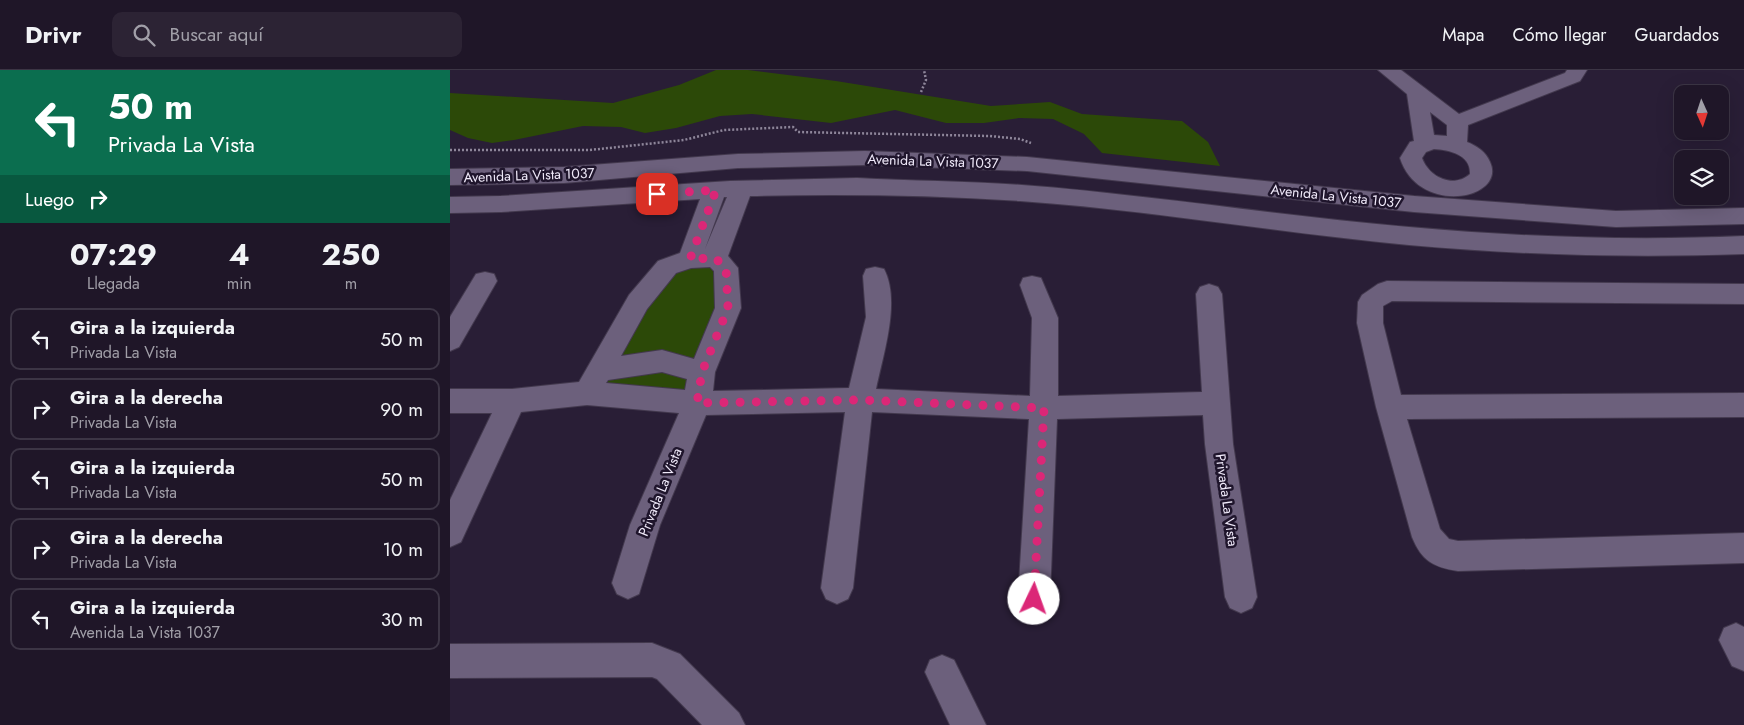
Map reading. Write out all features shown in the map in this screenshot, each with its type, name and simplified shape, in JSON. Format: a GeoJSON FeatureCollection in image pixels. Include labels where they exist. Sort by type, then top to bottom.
{"type":"FeatureCollection","features":[{"type":"Feature","properties":{"kind":"street"},"geometry":{"type":"LineString","coordinates":[[1388,70],[1457,122],[1459,146]]}},
{"type":"Feature","properties":{"kind":"street"},"geometry":{"type":"LineString","coordinates":[[1457,122],[1573,77],[1577,70]]}},
{"type":"Feature","properties":{"kind":"street"},"geometry":{"type":"LineString","coordinates":[[1418,92],[1425,144]]}},
{"type":"Feature","properties":{"kind":"street"},"geometry":{"type":"LineString","coordinates":[[1441,142],[1459,146],[1473,154],[1482,166],[1481,177],[1472,186],[1457,189],[1431,183],[1422,178],[1412,165],[1411,158],[1413,152],[1425,144],[1441,142]]}},
{"type":"Feature","properties":{"kind":"street","name":"Avenida La Vista 1037"},"geometry":{"type":"LineString","coordinates":[[452,184],[529,191],[564,175],[738,160],[865,158],[1027,164],[1414,204],[1616,219],[1744,216]]}},
{"type":"Feature","properties":{"kind":"street"},"geometry":{"type":"LineString","coordinates":[[1416,236],[1441,205],[1431,183]]}},
{"type":"Feature","properties":{"kind":"street","name":"Avenida La Vista 1037"},"geometry":{"type":"LineString","coordinates":[[450,205],[501,204],[716,190],[857,186],[1020,193],[1416,236],[1541,245],[1694,247],[1744,245]]}},
{"type":"Feature","properties":{"kind":"street"},"geometry":{"type":"LineString","coordinates":[[1472,186],[1492,209]]}},
{"type":"Feature","properties":{"kind":"street"},"geometry":{"type":"LineString","coordinates":[[594,381],[638,302],[667,267],[703,259],[741,189]]}},
{"type":"Feature","properties":{"kind":"street"},"geometry":{"type":"LineString","coordinates":[[703,259],[716,190]]}},
{"type":"Feature","properties":{"kind":"street"},"geometry":{"type":"LineString","coordinates":[[1290,222],[1291,192]]}},
{"type":"Feature","properties":{"kind":"street","name":"Privada La Vista"},"geometry":{"type":"LineString","coordinates":[[628,583],[645,525],[697,403],[702,372],[728,308],[726,268],[703,259]]}},
{"type":"Feature","properties":{"kind":"street"},"geometry":{"type":"LineString","coordinates":[[836,588],[860,400],[879,316],[875,276]]}},
{"type":"Feature","properties":{"kind":"street"},"geometry":{"type":"LineString","coordinates":[[450,340],[485,281]]}},
{"type":"Feature","properties":{"kind":"street"},"geometry":{"type":"LineString","coordinates":[[1032,285],[1045,318],[1044,408],[1034,599]]}},
{"type":"Feature","properties":{"kind":"street"},"geometry":{"type":"LineString","coordinates":[[1744,294],[1387,291],[1371,302],[1370,323],[1390,407],[1427,537],[1441,553],[1458,556],[1744,548]]}},
{"type":"Feature","properties":{"kind":"street","name":"Privada La Vista"},"geometry":{"type":"LineString","coordinates":[[1209,294],[1219,444],[1241,597]]}},
{"type":"Feature","properties":{"kind":"street"},"geometry":{"type":"LineString","coordinates":[[450,401],[512,401],[594,381],[662,361],[702,372]]}},
{"type":"Feature","properties":{"kind":"street"},"geometry":{"type":"LineString","coordinates":[[594,381],[697,403],[860,400],[1044,408],[1216,403]]}},
{"type":"Feature","properties":{"kind":"street"},"geometry":{"type":"LineString","coordinates":[[450,532],[512,401]]}},
{"type":"Feature","properties":{"kind":"street"},"geometry":{"type":"LineString","coordinates":[[1390,407],[1744,404]]}},
{"type":"Feature","properties":{"kind":"street"},"geometry":{"type":"LineString","coordinates":[[450,661],[652,660],[668,666],[727,725]]}},
{"type":"Feature","properties":{"kind":"street"},"geometry":{"type":"LineString","coordinates":[[942,672],[968,725]]}},
{"type":"Feature","properties":{"kind":"path"},"geometry":{"type":"LineString","coordinates":[[921,92],[926,76],[924,70]]}},
{"type":"Feature","properties":{"kind":"green space"},"geometry":{"type":"Polygon","coordinates":[[[716,70],[748,70],[836,81],[991,106],[1050,102],[1082,114],[1182,121],[1208,142],[1220,166],[1102,153],[1084,134],[1053,119],[1019,118],[984,123],[946,123],[895,110],[831,123],[752,114],[720,116],[676,128],[645,133],[621,127],[583,126],[492,143],[468,138],[450,130],[450,93],[613,103],[679,85],[716,70]]]}},
{"type":"Feature","properties":{"kind":"green space"},"geometry":{"type":"Polygon","coordinates":[[[690,259],[726,268],[697,403],[587,393],[638,302],[690,259]]]}},
{"type":"Feature","properties":{"kind":"route"},"geometry":{"type":"LineString","coordinates":[[657,194],[716,190],[690,259],[715,258],[726,268],[728,308],[702,372],[697,403],[860,400],[1044,408],[1034,599]]}}]}
